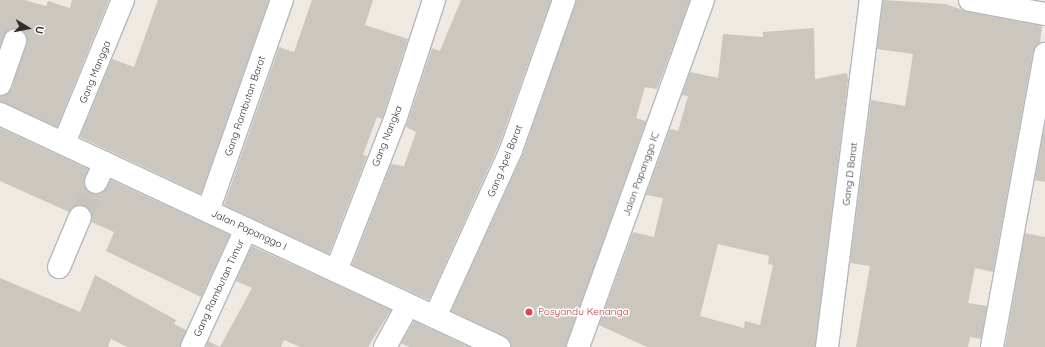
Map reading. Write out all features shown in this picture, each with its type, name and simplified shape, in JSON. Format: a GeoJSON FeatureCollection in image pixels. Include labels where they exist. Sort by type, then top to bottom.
{"type":"FeatureCollection","features":[{"type":"Feature","properties":{"kind":"street","name":"Gang Mangga"},"geometry":{"type":"LineString","coordinates":[[64,143],[123,0]]}},
{"type":"Feature","properties":{"kind":"street","name":"Gang Rambutan Barat"},"geometry":{"type":"LineString","coordinates":[[208,211],[282,0]]}},
{"type":"Feature","properties":{"kind":"street","name":"Gang Nangka"},"geometry":{"type":"LineString","coordinates":[[336,271],[396,117],[434,0]]}},
{"type":"Feature","properties":{"kind":"street","name":"Gang Apel Barat"},"geometry":{"type":"LineString","coordinates":[[435,317],[511,150],[564,0]]}},
{"type":"Feature","properties":{"kind":"street","name":"Jalan Papanggo IC"},"geometry":{"type":"LineString","coordinates":[[578,347],[703,0]]}},
{"type":"Feature","properties":{"kind":"street","name":"Gang D Barat"},"geometry":{"type":"LineString","coordinates":[[827,347],[871,0]]}},
{"type":"Feature","properties":{"kind":"street"},"geometry":{"type":"LineString","coordinates":[[970,0],[1045,14]]}},
{"type":"Feature","properties":{"kind":"street"},"geometry":{"type":"LineString","coordinates":[[0,84],[15,41]]}},
{"type":"Feature","properties":{"kind":"street"},"geometry":{"type":"LineString","coordinates":[[992,347],[1045,54]]}},
{"type":"Feature","properties":{"kind":"street","name":"Jalan Papanggo I"},"geometry":{"type":"LineString","coordinates":[[0,114],[64,143],[100,172],[208,211],[499,347]]}},
{"type":"Feature","properties":{"kind":"street"},"geometry":{"type":"LineString","coordinates":[[59,267],[80,217]]}},
{"type":"Feature","properties":{"kind":"street","name":"Gang Rambutan Timur"},"geometry":{"type":"LineString","coordinates":[[192,347],[246,229]]}},
{"type":"Feature","properties":{"kind":"street"},"geometry":{"type":"LineString","coordinates":[[385,347],[408,305]]}},
{"type":"Feature","properties":{"kind":"building"},"geometry":{"type":"Polygon","coordinates":[[[0,0],[24,0],[46,6],[48,1],[70,8],[72,0],[109,0],[57,127],[0,102],[0,96],[12,88],[27,39],[19,29],[12,29],[7,32],[0,46],[0,0]]]}},
{"type":"Feature","properties":{"kind":"building"},"geometry":{"type":"Polygon","coordinates":[[[158,0],[269,0],[201,194],[80,137],[112,59],[134,67],[158,0]]]}},
{"type":"Feature","properties":{"kind":"building"},"geometry":{"type":"Polygon","coordinates":[[[312,0],[373,0],[365,25],[408,39],[382,119],[377,117],[363,155],[367,156],[329,254],[224,205],[279,47],[294,52],[312,0]]]}},
{"type":"Feature","properties":{"kind":"building"},"geometry":{"type":"Polygon","coordinates":[[[461,0],[551,0],[499,145],[429,300],[352,265],[391,164],[404,166],[416,132],[406,127],[432,48],[440,51],[461,0]]]}},
{"type":"Feature","properties":{"kind":"building"},"geometry":{"type":"Polygon","coordinates":[[[576,0],[690,0],[657,89],[645,87],[636,118],[646,121],[566,347],[511,347],[504,336],[451,311],[523,154],[576,0]]]}},
{"type":"Feature","properties":{"kind":"building"},"geometry":{"type":"Polygon","coordinates":[[[883,0],[946,4],[968,12],[1042,26],[1040,43],[1033,52],[993,272],[975,268],[968,303],[987,306],[981,339],[970,337],[968,347],[856,347],[870,266],[850,263],[871,100],[905,106],[913,54],[877,49],[883,0]]]}},
{"type":"Feature","properties":{"kind":"building"},"geometry":{"type":"Polygon","coordinates":[[[814,28],[815,79],[847,73],[848,80],[815,347],[647,347],[599,325],[633,232],[654,237],[663,198],[646,195],[670,129],[678,131],[688,96],[682,95],[690,72],[718,78],[723,34],[763,37],[763,32],[814,28]],[[718,244],[700,316],[744,328],[745,321],[760,325],[773,265],[768,264],[769,256],[718,244]]]}},
{"type":"Feature","properties":{"kind":"building"},"geometry":{"type":"Polygon","coordinates":[[[1045,124],[1045,182],[1035,180],[1045,124]]]}},
{"type":"Feature","properties":{"kind":"building"},"geometry":{"type":"Polygon","coordinates":[[[0,128],[88,169],[84,183],[91,193],[103,192],[111,180],[230,235],[201,297],[106,251],[114,232],[91,222],[92,215],[85,206],[78,205],[69,212],[0,181],[0,128]]]}},
{"type":"Feature","properties":{"kind":"building"},"geometry":{"type":"Polygon","coordinates":[[[1025,233],[1045,237],[1045,347],[1005,347],[1025,233]]]}},
{"type":"Feature","properties":{"kind":"building"},"geometry":{"type":"Polygon","coordinates":[[[252,246],[391,310],[368,347],[300,347],[284,340],[281,347],[220,347],[252,288],[236,281],[252,246]]]}},
{"type":"Feature","properties":{"kind":"building"},"geometry":{"type":"Polygon","coordinates":[[[95,275],[176,320],[174,324],[186,330],[180,347],[127,347],[111,339],[108,347],[0,347],[0,278],[80,312],[95,275]]]}},
{"type":"Feature","properties":{"kind":"building"},"geometry":{"type":"Polygon","coordinates":[[[414,321],[469,347],[409,347],[401,343],[414,321]]]}},
{"type":"Feature","properties":{"kind":"building"},"geometry":{"type":"Polygon","coordinates":[[[208,341],[220,347],[206,347],[208,341]]]}},
{"type":"Feature","properties":{"kind":"tunnel"},"geometry":{"type":"LineString","coordinates":[[80,217],[96,182]]}},
{"type":"Feature","properties":{"kind":"place","name":"Posyandu Kenanga"},"geometry":{"type":"Point","coordinates":[529,312]}}]}
